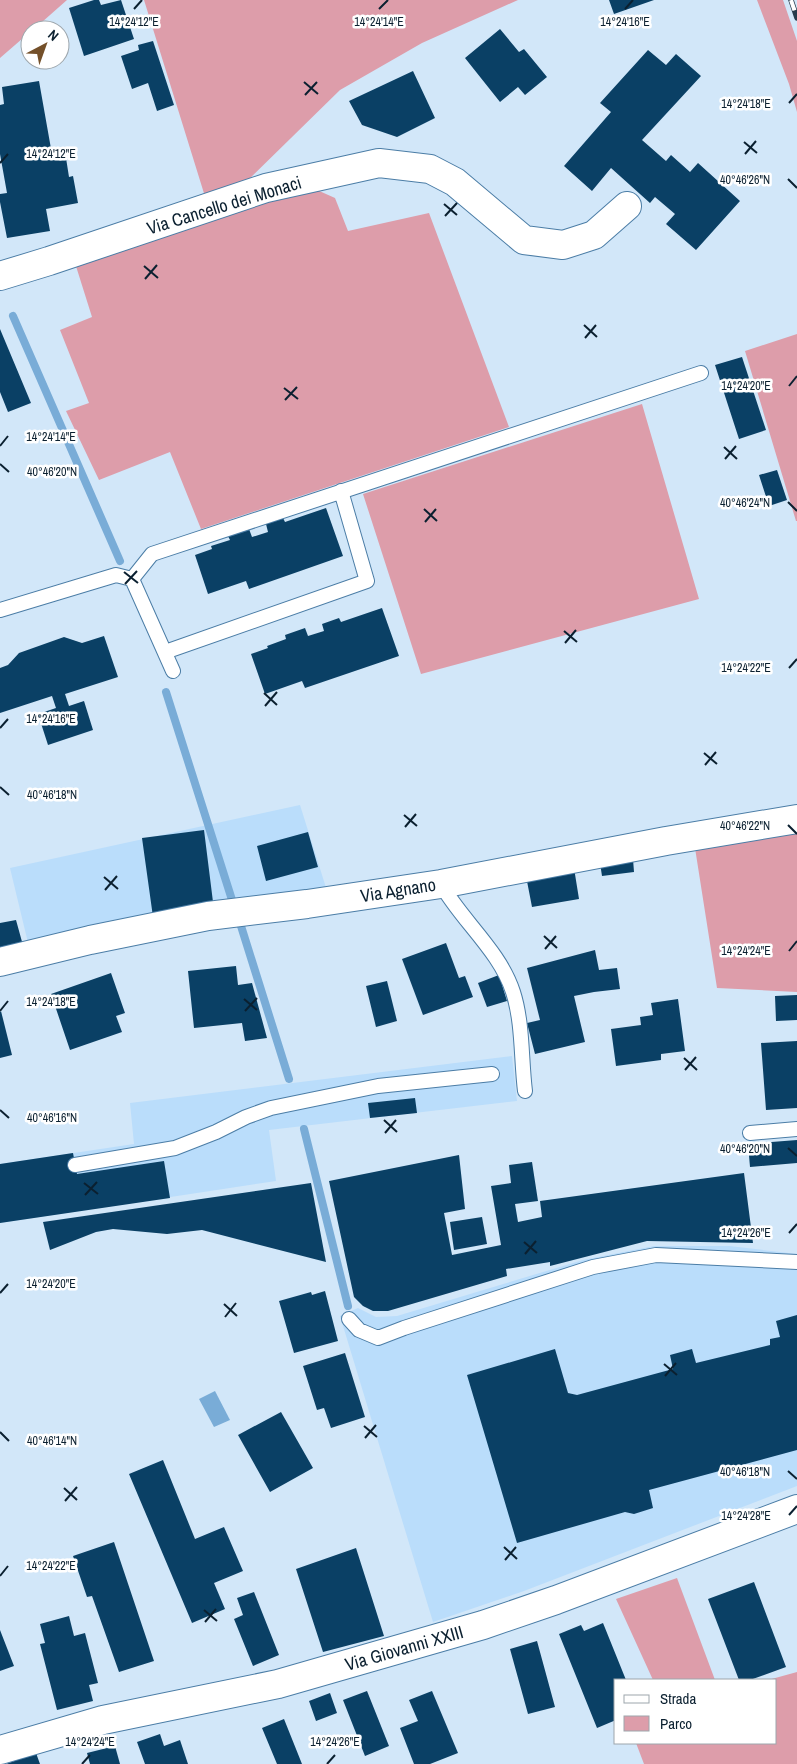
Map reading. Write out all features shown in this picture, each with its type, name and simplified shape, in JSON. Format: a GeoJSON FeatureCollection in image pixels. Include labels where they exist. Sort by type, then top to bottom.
{"type":"FeatureCollection","features":[{"type":"Feature","properties":{"kind":"street","name":"Via Cancello dei Monaci"},"geometry":{"type":"LineString","coordinates":[[0,276],[49,262],[266,188],[379,164],[430,169],[454,182],[524,240],[563,245],[594,235],[627,206]]}},
{"type":"Feature","properties":{"kind":"street","name":"Via Agnano"},"geometry":{"type":"LineString","coordinates":[[0,962],[90,940],[208,916],[307,904],[441,884],[666,841],[797,819]]}},
{"type":"Feature","properties":{"kind":"street","name":"Via Giovanni XXIII"},"geometry":{"type":"LineString","coordinates":[[0,1750],[103,1720],[278,1684],[483,1625],[556,1600],[797,1509]]}},
{"type":"Feature","properties":{"kind":"lane"},"geometry":{"type":"LineString","coordinates":[[132,579],[152,554],[701,373]]}},
{"type":"Feature","properties":{"kind":"lane"},"geometry":{"type":"LineString","coordinates":[[164,652],[367,581],[341,491]]}},
{"type":"Feature","properties":{"kind":"lane"},"geometry":{"type":"LineString","coordinates":[[0,610],[116,575],[132,579]]}},
{"type":"Feature","properties":{"kind":"lane"},"geometry":{"type":"LineString","coordinates":[[132,579],[173,671]]}},
{"type":"Feature","properties":{"kind":"lane"},"geometry":{"type":"LineString","coordinates":[[441,884],[449,898],[472,926],[503,970],[513,992],[519,1022],[525,1091]]}},
{"type":"Feature","properties":{"kind":"lane"},"geometry":{"type":"LineString","coordinates":[[75,1165],[175,1148],[271,1108],[378,1086],[492,1074]]}},
{"type":"Feature","properties":{"kind":"lane"},"geometry":{"type":"LineString","coordinates":[[750,1133],[797,1129]]}},
{"type":"Feature","properties":{"kind":"lane"},"geometry":{"type":"LineString","coordinates":[[349,1319],[359,1330],[378,1338],[593,1267],[656,1255],[797,1262]]}},
{"type":"Feature","properties":{"kind":"shaded area"},"geometry":{"type":"Polygon","coordinates":[[[300,805],[328,894],[29,947],[10,868],[300,805]]]}},
{"type":"Feature","properties":{"kind":"shaded area"},"geometry":{"type":"Polygon","coordinates":[[[512,1056],[517,1101],[269,1130],[276,1181],[0,1223],[0,1164],[134,1144],[130,1103],[512,1056]]]}},
{"type":"Feature","properties":{"kind":"shaded area"},"geometry":{"type":"Polygon","coordinates":[[[654,1246],[729,1246],[797,1254],[797,1486],[524,1591],[433,1622],[340,1316],[358,1308],[376,1317],[397,1316],[583,1260],[654,1246]]]}},
{"type":"Feature","properties":{"kind":"shaded area"},"geometry":{"type":"Polygon","coordinates":[[[215,1391],[230,1420],[214,1427],[199,1399],[215,1391]]]}},
{"type":"Feature","properties":{"kind":"green space"},"geometry":{"type":"Polygon","coordinates":[[[0,0],[67,0],[44,20],[20,20],[20,41],[0,58],[0,0]]]}},
{"type":"Feature","properties":{"kind":"green space"},"geometry":{"type":"Polygon","coordinates":[[[144,0],[518,0],[422,43],[340,90],[242,186],[207,203],[144,0]]]}},
{"type":"Feature","properties":{"kind":"green space"},"geometry":{"type":"Polygon","coordinates":[[[757,0],[783,0],[797,41],[797,112],[789,84],[757,0]]]}},
{"type":"Feature","properties":{"kind":"green space"},"geometry":{"type":"Polygon","coordinates":[[[317,190],[335,198],[348,231],[429,213],[509,427],[201,529],[170,452],[99,480],[66,411],[89,403],[60,330],[92,317],[75,263],[224,209],[317,190]]]}},
{"type":"Feature","properties":{"kind":"green space"},"geometry":{"type":"Polygon","coordinates":[[[797,334],[797,521],[796,521],[745,351],[797,334]]]}},
{"type":"Feature","properties":{"kind":"green space"},"geometry":{"type":"Polygon","coordinates":[[[642,404],[699,599],[421,674],[363,494],[642,404]]]}},
{"type":"Feature","properties":{"kind":"green space"},"geometry":{"type":"Polygon","coordinates":[[[797,831],[797,992],[717,988],[695,848],[797,831]]]}},
{"type":"Feature","properties":{"kind":"green space"},"geometry":{"type":"Polygon","coordinates":[[[677,1578],[715,1679],[653,1679],[616,1599],[677,1578]]]}},
{"type":"Feature","properties":{"kind":"green space"},"geometry":{"type":"Polygon","coordinates":[[[797,1672],[797,1764],[644,1764],[636,1744],[777,1744],[777,1679],[772,1679],[797,1672]]]}},
{"type":"Feature","properties":{"kind":"building"},"geometry":{"type":"Polygon","coordinates":[[[99,0],[101,5],[121,0],[134,39],[84,56],[69,8],[99,0]]]}},
{"type":"Feature","properties":{"kind":"building"},"geometry":{"type":"Polygon","coordinates":[[[609,0],[654,0],[614,14],[609,0]]]}},
{"type":"Feature","properties":{"kind":"building"},"geometry":{"type":"Polygon","coordinates":[[[500,29],[519,52],[524,49],[547,77],[525,95],[518,87],[500,102],[465,58],[500,29]]]}},
{"type":"Feature","properties":{"kind":"building"},"geometry":{"type":"Polygon","coordinates":[[[153,41],[174,105],[157,111],[148,83],[132,89],[121,56],[139,50],[138,45],[153,41]]]}},
{"type":"Feature","properties":{"kind":"building"},"geometry":{"type":"Polygon","coordinates":[[[648,50],[666,65],[676,54],[701,76],[642,140],[666,161],[671,155],[690,172],[698,163],[740,201],[696,250],[666,224],[675,214],[655,197],[650,203],[611,168],[592,191],[564,166],[611,112],[600,103],[648,50]]]}},
{"type":"Feature","properties":{"kind":"building"},"geometry":{"type":"Polygon","coordinates":[[[413,71],[435,118],[397,137],[362,125],[349,101],[413,71]]]}},
{"type":"Feature","properties":{"kind":"building"},"geometry":{"type":"Polygon","coordinates":[[[39,81],[53,160],[66,158],[69,177],[73,176],[78,203],[46,209],[50,231],[7,238],[0,202],[0,194],[7,193],[0,154],[0,105],[4,104],[2,87],[39,81]]]}},
{"type":"Feature","properties":{"kind":"building"},"geometry":{"type":"Polygon","coordinates":[[[0,329],[31,403],[8,412],[0,392],[0,329]]]}},
{"type":"Feature","properties":{"kind":"building"},"geometry":{"type":"Polygon","coordinates":[[[742,357],[766,430],[739,439],[715,365],[742,357]]]}},
{"type":"Feature","properties":{"kind":"building"},"geometry":{"type":"Polygon","coordinates":[[[777,470],[787,500],[769,506],[759,475],[777,470]]]}},
{"type":"Feature","properties":{"kind":"building"},"geometry":{"type":"Polygon","coordinates":[[[326,508],[343,556],[249,589],[246,581],[208,594],[195,555],[212,549],[211,546],[230,540],[228,536],[249,529],[252,537],[268,532],[266,524],[283,518],[285,522],[326,508]]]}},
{"type":"Feature","properties":{"kind":"building"},"geometry":{"type":"Polygon","coordinates":[[[382,608],[399,656],[305,688],[302,681],[265,694],[251,654],[286,639],[285,635],[305,628],[308,636],[324,631],[322,624],[339,618],[341,622],[382,608]]]}},
{"type":"Feature","properties":{"kind":"building"},"geometry":{"type":"Polygon","coordinates":[[[104,636],[118,677],[65,694],[69,706],[84,701],[93,730],[48,745],[38,714],[56,708],[52,696],[0,713],[0,668],[8,665],[19,653],[64,637],[82,643],[104,636]]]}},
{"type":"Feature","properties":{"kind":"building"},"geometry":{"type":"Polygon","coordinates":[[[204,830],[214,910],[153,917],[142,838],[204,830]]]}},
{"type":"Feature","properties":{"kind":"building"},"geometry":{"type":"Polygon","coordinates":[[[308,832],[318,867],[266,881],[257,846],[308,832]]]}},
{"type":"Feature","properties":{"kind":"building"},"geometry":{"type":"Polygon","coordinates":[[[633,859],[634,872],[602,876],[600,863],[633,859]]]}},
{"type":"Feature","properties":{"kind":"building"},"geometry":{"type":"Polygon","coordinates":[[[574,868],[579,899],[532,907],[526,876],[574,868]]]}},
{"type":"Feature","properties":{"kind":"building"},"geometry":{"type":"Polygon","coordinates":[[[16,920],[24,949],[0,955],[0,923],[16,920]]]}},
{"type":"Feature","properties":{"kind":"building"},"geometry":{"type":"Polygon","coordinates":[[[446,943],[459,978],[465,976],[473,997],[423,1015],[402,959],[446,943]]]}},
{"type":"Feature","properties":{"kind":"building"},"geometry":{"type":"Polygon","coordinates":[[[595,950],[599,970],[617,968],[620,989],[574,996],[585,1042],[535,1054],[527,1023],[540,1020],[527,968],[595,950]]]}},
{"type":"Feature","properties":{"kind":"building"},"geometry":{"type":"Polygon","coordinates":[[[236,966],[238,985],[252,983],[267,1038],[245,1041],[242,1023],[194,1028],[188,971],[236,966]]]}},
{"type":"Feature","properties":{"kind":"building"},"geometry":{"type":"Polygon","coordinates":[[[111,973],[125,1013],[116,1016],[122,1032],[70,1050],[51,994],[111,973]]]}},
{"type":"Feature","properties":{"kind":"building"},"geometry":{"type":"Polygon","coordinates":[[[499,975],[507,1001],[487,1007],[478,983],[499,975]]]}},
{"type":"Feature","properties":{"kind":"building"},"geometry":{"type":"Polygon","coordinates":[[[387,981],[397,1021],[376,1027],[366,986],[387,981]]]}},
{"type":"Feature","properties":{"kind":"building"},"geometry":{"type":"Polygon","coordinates":[[[797,995],[797,1020],[776,1021],[775,996],[797,995]]]}},
{"type":"Feature","properties":{"kind":"building"},"geometry":{"type":"Polygon","coordinates":[[[678,999],[685,1051],[661,1054],[661,1060],[616,1066],[611,1029],[641,1025],[640,1017],[653,1015],[651,1003],[678,999]]]}},
{"type":"Feature","properties":{"kind":"building"},"geometry":{"type":"Polygon","coordinates":[[[0,1012],[12,1055],[0,1058],[0,1012]]]}},
{"type":"Feature","properties":{"kind":"building"},"geometry":{"type":"Polygon","coordinates":[[[797,1041],[797,1108],[766,1110],[761,1043],[797,1041]]]}},
{"type":"Feature","properties":{"kind":"building"},"geometry":{"type":"Polygon","coordinates":[[[415,1098],[417,1113],[370,1118],[368,1103],[415,1098]]]}},
{"type":"Feature","properties":{"kind":"building"},"geometry":{"type":"Polygon","coordinates":[[[797,1140],[797,1163],[750,1167],[748,1144],[797,1140]]]}},
{"type":"Feature","properties":{"kind":"building"},"geometry":{"type":"Polygon","coordinates":[[[73,1153],[77,1174],[164,1161],[170,1198],[0,1223],[0,1164],[73,1153]]]}},
{"type":"Feature","properties":{"kind":"building"},"geometry":{"type":"Polygon","coordinates":[[[459,1155],[465,1209],[444,1213],[452,1255],[501,1245],[491,1186],[511,1183],[509,1165],[532,1162],[538,1201],[515,1204],[518,1222],[542,1217],[540,1201],[744,1173],[753,1243],[647,1241],[550,1266],[550,1262],[506,1269],[507,1276],[388,1311],[373,1311],[363,1306],[354,1297],[329,1181],[459,1155]]]}},
{"type":"Feature","properties":{"kind":"building"},"geometry":{"type":"Polygon","coordinates":[[[311,1183],[326,1262],[202,1230],[167,1234],[113,1229],[96,1232],[50,1250],[43,1222],[311,1183]]]}},
{"type":"Feature","properties":{"kind":"building"},"geometry":{"type":"Polygon","coordinates":[[[482,1217],[487,1244],[454,1250],[450,1222],[482,1217]]]}},
{"type":"Feature","properties":{"kind":"building"},"geometry":{"type":"Polygon","coordinates":[[[325,1291],[338,1341],[294,1353],[279,1301],[311,1292],[312,1295],[325,1291]]]}},
{"type":"Feature","properties":{"kind":"building"},"geometry":{"type":"Polygon","coordinates":[[[797,1315],[797,1450],[649,1490],[653,1508],[634,1514],[625,1512],[517,1543],[467,1375],[555,1349],[568,1393],[577,1395],[673,1369],[670,1355],[692,1349],[696,1363],[770,1345],[770,1339],[780,1337],[776,1321],[797,1315]]]}},
{"type":"Feature","properties":{"kind":"building"},"geometry":{"type":"Polygon","coordinates":[[[345,1353],[365,1417],[331,1428],[324,1408],[317,1410],[303,1366],[345,1353]]]}},
{"type":"Feature","properties":{"kind":"building"},"geometry":{"type":"Polygon","coordinates":[[[281,1412],[313,1468],[270,1492],[238,1435],[281,1412]]]}},
{"type":"Feature","properties":{"kind":"building"},"geometry":{"type":"Polygon","coordinates":[[[163,1460],[195,1539],[224,1527],[243,1571],[214,1583],[225,1609],[192,1623],[129,1474],[163,1460]]]}},
{"type":"Feature","properties":{"kind":"building"},"geometry":{"type":"Polygon","coordinates":[[[114,1542],[154,1661],[119,1672],[92,1596],[87,1597],[73,1556],[114,1542]]]}},
{"type":"Feature","properties":{"kind":"building"},"geometry":{"type":"Polygon","coordinates":[[[356,1548],[384,1636],[323,1652],[296,1569],[356,1548]]]}},
{"type":"Feature","properties":{"kind":"building"},"geometry":{"type":"Polygon","coordinates":[[[754,1582],[786,1667],[753,1679],[739,1679],[708,1599],[754,1582]]]}},
{"type":"Feature","properties":{"kind":"building"},"geometry":{"type":"Polygon","coordinates":[[[254,1592],[279,1655],[253,1666],[234,1619],[243,1615],[237,1598],[254,1592]]]}},
{"type":"Feature","properties":{"kind":"building"},"geometry":{"type":"Polygon","coordinates":[[[69,1616],[74,1636],[85,1633],[98,1683],[89,1685],[93,1701],[57,1710],[40,1644],[45,1643],[40,1624],[69,1616]]]}},
{"type":"Feature","properties":{"kind":"building"},"geometry":{"type":"Polygon","coordinates":[[[603,1623],[626,1679],[614,1679],[614,1721],[597,1728],[559,1634],[581,1625],[584,1631],[603,1623]]]}},
{"type":"Feature","properties":{"kind":"building"},"geometry":{"type":"Polygon","coordinates":[[[0,1630],[14,1666],[0,1671],[0,1630]]]}},
{"type":"Feature","properties":{"kind":"building"},"geometry":{"type":"Polygon","coordinates":[[[537,1641],[555,1707],[528,1714],[510,1649],[537,1641]]]}},
{"type":"Feature","properties":{"kind":"building"},"geometry":{"type":"Polygon","coordinates":[[[367,1691],[389,1746],[365,1756],[343,1700],[367,1691]]]}},
{"type":"Feature","properties":{"kind":"building"},"geometry":{"type":"Polygon","coordinates":[[[432,1691],[458,1753],[430,1764],[414,1764],[400,1728],[418,1721],[409,1700],[432,1691]]]}},
{"type":"Feature","properties":{"kind":"building"},"geometry":{"type":"Polygon","coordinates":[[[330,1693],[337,1713],[316,1721],[309,1701],[330,1693]]]}},
{"type":"Feature","properties":{"kind":"building"},"geometry":{"type":"Polygon","coordinates":[[[284,1719],[302,1764],[277,1764],[262,1728],[284,1719]]]}},
{"type":"Feature","properties":{"kind":"building"},"geometry":{"type":"Polygon","coordinates":[[[160,1734],[164,1746],[180,1740],[188,1764],[145,1764],[137,1742],[160,1734]]]}},
{"type":"Feature","properties":{"kind":"building"},"geometry":{"type":"Polygon","coordinates":[[[115,1746],[120,1764],[90,1764],[87,1753],[115,1746]]]}},
{"type":"Feature","properties":{"kind":"building"},"geometry":{"type":"Polygon","coordinates":[[[36,1753],[40,1764],[6,1764],[36,1753]]]}},
{"type":"Feature","properties":{"kind":"waterway"},"geometry":{"type":"LineString","coordinates":[[13,316],[120,561]]}},
{"type":"Feature","properties":{"kind":"waterway"},"geometry":{"type":"LineString","coordinates":[[166,692],[233,903]]}},
{"type":"Feature","properties":{"kind":"waterway"},"geometry":{"type":"LineString","coordinates":[[241,926],[289,1079]]}},
{"type":"Feature","properties":{"kind":"waterway"},"geometry":{"type":"LineString","coordinates":[[304,1129],[348,1306]]}},
{"type":"Feature","properties":{"kind":"railway"},"geometry":{"type":"LineString","coordinates":[[791,0],[797,18]]}}]}
